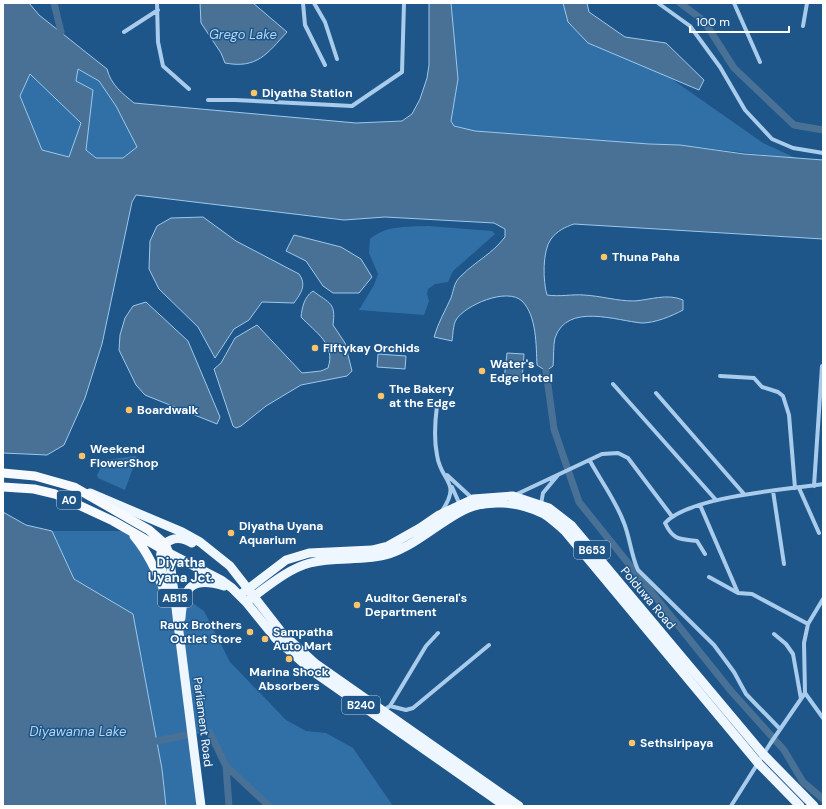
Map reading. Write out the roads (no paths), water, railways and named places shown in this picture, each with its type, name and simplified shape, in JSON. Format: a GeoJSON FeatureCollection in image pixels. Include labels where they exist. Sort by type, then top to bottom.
{"type":"FeatureCollection","features":[{"type":"Feature","properties":{"kind":"highway","name":"A0"},"geometry":{"type":"LineString","coordinates":[[3,473],[35,476],[74,487],[149,530],[166,549]]}},
{"type":"Feature","properties":{"kind":"highway","name":"A0"},"geometry":{"type":"LineString","coordinates":[[3,487],[34,489],[55,494],[166,549]]}},
{"type":"Feature","properties":{"kind":"highway"},"geometry":{"type":"LineString","coordinates":[[129,531],[146,551],[169,602]]}},
{"type":"Feature","properties":{"kind":"main road"},"geometry":{"type":"LineString","coordinates":[[74,487],[182,532],[200,542],[219,557]]}},
{"type":"Feature","properties":{"kind":"main road","name":"Polduwa Road"},"geometry":{"type":"LineString","coordinates":[[252,592],[308,563],[373,558],[390,553],[413,542],[472,498],[513,496],[541,504],[549,508],[571,525],[763,754],[814,806]]}},
{"type":"Feature","properties":{"kind":"main road","name":"Polduwa Road"},"geometry":{"type":"LineString","coordinates":[[252,592],[286,560],[310,553],[372,550],[388,546],[420,528],[439,514],[461,507],[512,504],[545,515],[565,531],[758,763],[800,806]]}},
{"type":"Feature","properties":{"kind":"main road"},"geometry":{"type":"LineString","coordinates":[[166,549],[177,538],[187,540],[219,557]]}},
{"type":"Feature","properties":{"kind":"main road","name":"B240"},"geometry":{"type":"LineString","coordinates":[[166,549],[221,580],[232,588],[243,598],[276,639],[311,670],[506,806]]}},
{"type":"Feature","properties":{"kind":"main road","name":"Parliament Road"},"geometry":{"type":"LineString","coordinates":[[166,549],[161,560],[169,602],[180,642]]}},
{"type":"Feature","properties":{"kind":"main road","name":"Parliament Road"},"geometry":{"type":"LineString","coordinates":[[166,549],[192,720],[201,806]]}},
{"type":"Feature","properties":{"kind":"main road","name":"B240"},"geometry":{"type":"LineString","coordinates":[[219,557],[230,566],[252,592],[283,634],[316,664],[387,708],[519,806]]}},
{"type":"Feature","properties":{"kind":"main road"},"geometry":{"type":"LineString","coordinates":[[180,642],[182,604],[187,590],[194,584],[205,582],[232,588]]}},
{"type":"Feature","properties":{"kind":"main road"},"geometry":{"type":"LineString","coordinates":[[243,598],[252,592]]}},
{"type":"Feature","properties":{"kind":"street"},"geometry":{"type":"LineString","coordinates":[[157,3],[158,42],[162,66],[189,89]]}},
{"type":"Feature","properties":{"kind":"street"},"geometry":{"type":"LineString","coordinates":[[303,3],[305,24],[325,65]]}},
{"type":"Feature","properties":{"kind":"street"},"geometry":{"type":"LineString","coordinates":[[314,3],[325,22],[336,59]]}},
{"type":"Feature","properties":{"kind":"street"},"geometry":{"type":"LineString","coordinates":[[208,100],[352,106],[402,72],[404,3]]}},
{"type":"Feature","properties":{"kind":"street"},"geometry":{"type":"LineString","coordinates":[[658,3],[690,26],[720,67],[745,110],[772,139],[793,148],[823,153]]}},
{"type":"Feature","properties":{"kind":"street"},"geometry":{"type":"LineString","coordinates":[[734,3],[760,62]]}},
{"type":"Feature","properties":{"kind":"street"},"geometry":{"type":"LineString","coordinates":[[803,26],[807,3]]}},
{"type":"Feature","properties":{"kind":"street"},"geometry":{"type":"LineString","coordinates":[[124,32],[158,10]]}},
{"type":"Feature","properties":{"kind":"street"},"geometry":{"type":"LineString","coordinates":[[814,486],[822,366]]}},
{"type":"Feature","properties":{"kind":"street"},"geometry":{"type":"LineString","coordinates":[[720,376],[754,378],[762,387],[778,392],[782,396],[789,414],[797,488],[819,534]]}},
{"type":"Feature","properties":{"kind":"street"},"geometry":{"type":"LineString","coordinates":[[613,384],[716,500]]}},
{"type":"Feature","properties":{"kind":"street"},"geometry":{"type":"LineString","coordinates":[[656,393],[744,494]]}},
{"type":"Feature","properties":{"kind":"street"},"geometry":{"type":"LineString","coordinates":[[437,406],[437,456],[442,470],[461,507]]}},
{"type":"Feature","properties":{"kind":"street"},"geometry":{"type":"LineString","coordinates":[[513,496],[560,473],[590,461],[602,454],[618,453],[628,458],[650,485],[672,516]]}},
{"type":"Feature","properties":{"kind":"street"},"geometry":{"type":"LineString","coordinates":[[590,461],[610,493],[624,523],[633,559],[638,570],[714,645],[734,672],[746,694],[779,731]]}},
{"type":"Feature","properties":{"kind":"street"},"geometry":{"type":"LineString","coordinates":[[442,470],[472,498]]}},
{"type":"Feature","properties":{"kind":"street"},"geometry":{"type":"LineString","coordinates":[[541,504],[543,493],[560,473]]}},
{"type":"Feature","properties":{"kind":"street"},"geometry":{"type":"LineString","coordinates":[[705,554],[697,541],[677,538],[670,534],[665,523],[672,516],[716,500],[744,494],[823,484]]}},
{"type":"Feature","properties":{"kind":"street"},"geometry":{"type":"LineString","coordinates":[[439,514],[450,499],[451,486]]}},
{"type":"Feature","properties":{"kind":"street"},"geometry":{"type":"LineString","coordinates":[[773,491],[784,564]]}},
{"type":"Feature","properties":{"kind":"street"},"geometry":{"type":"LineString","coordinates":[[700,505],[738,593]]}},
{"type":"Feature","properties":{"kind":"street"},"geometry":{"type":"LineString","coordinates":[[709,577],[738,593],[752,594],[808,624]]}},
{"type":"Feature","properties":{"kind":"street"},"geometry":{"type":"LineString","coordinates":[[823,598],[808,624],[804,643],[805,693],[823,718]]}},
{"type":"Feature","properties":{"kind":"street"},"geometry":{"type":"LineString","coordinates":[[438,633],[426,646],[387,708],[406,710],[412,708],[489,645]]}},
{"type":"Feature","properties":{"kind":"street"},"geometry":{"type":"LineString","coordinates":[[774,634],[786,644],[793,654],[801,699]]}},
{"type":"Feature","properties":{"kind":"street"},"geometry":{"type":"LineString","coordinates":[[731,806],[763,754],[805,693]]}},
{"type":"Feature","properties":{"kind":"water"},"geometry":{"type":"Polygon","coordinates":[[[3,3],[29,3],[39,15],[107,69],[114,84],[134,103],[356,123],[402,121],[412,114],[420,99],[427,78],[429,65],[429,3],[451,3],[458,79],[451,121],[454,126],[475,131],[680,145],[744,154],[823,160],[823,239],[574,224],[564,228],[553,236],[548,244],[544,267],[547,295],[584,295],[634,301],[671,297],[683,300],[683,310],[663,319],[647,323],[594,316],[570,320],[561,327],[555,338],[553,366],[546,371],[537,365],[536,340],[531,315],[522,301],[515,297],[497,297],[468,309],[461,314],[455,322],[452,341],[434,337],[451,298],[454,286],[459,278],[495,248],[505,237],[505,229],[494,223],[385,217],[344,220],[136,195],[132,202],[102,344],[85,398],[64,445],[47,455],[3,453],[3,3]],[[78,69],[76,81],[93,90],[86,150],[96,158],[123,158],[137,147],[116,106],[99,81],[78,69]],[[30,74],[20,96],[42,150],[69,157],[81,123],[30,74]]]}},
{"type":"Feature","properties":{"kind":"water","name":"Grego Lake"},"geometry":{"type":"Polygon","coordinates":[[[200,3],[253,3],[287,32],[267,53],[253,62],[245,64],[225,63],[221,53],[201,23],[200,3]]]}},
{"type":"Feature","properties":{"kind":"water"},"geometry":{"type":"Polygon","coordinates":[[[563,3],[587,3],[589,12],[625,37],[666,43],[704,80],[699,90],[588,43],[568,22],[563,3]]]}},
{"type":"Feature","properties":{"kind":"water"},"geometry":{"type":"Polygon","coordinates":[[[203,217],[236,241],[299,274],[303,282],[301,292],[294,303],[262,302],[249,320],[234,329],[215,358],[198,327],[159,289],[149,269],[150,241],[157,226],[171,218],[203,217]]]}},
{"type":"Feature","properties":{"kind":"water"},"geometry":{"type":"Polygon","coordinates":[[[294,235],[341,247],[361,259],[372,277],[359,293],[333,293],[323,286],[306,261],[286,251],[294,235]]]}},
{"type":"Feature","properties":{"kind":"water"},"geometry":{"type":"Polygon","coordinates":[[[313,291],[328,301],[334,312],[333,325],[345,343],[352,371],[347,376],[301,385],[266,406],[241,426],[236,428],[233,426],[214,369],[221,363],[235,338],[257,325],[302,373],[321,371],[328,368],[330,360],[327,346],[318,334],[301,317],[306,299],[313,291]]]}},
{"type":"Feature","properties":{"kind":"water"},"geometry":{"type":"Polygon","coordinates":[[[146,302],[188,341],[220,417],[217,424],[145,395],[136,385],[119,350],[120,335],[125,318],[133,306],[146,302]]]}},
{"type":"Feature","properties":{"kind":"water"},"geometry":{"type":"Polygon","coordinates":[[[507,353],[524,354],[522,380],[504,379],[507,353]]]}},
{"type":"Feature","properties":{"kind":"water"},"geometry":{"type":"Polygon","coordinates":[[[378,354],[406,356],[405,369],[377,367],[378,354]]]}},
{"type":"Feature","properties":{"kind":"water","name":"Diyawanna Lake"},"geometry":{"type":"Polygon","coordinates":[[[3,512],[26,525],[52,531],[74,579],[133,614],[162,769],[166,806],[3,806],[3,512]]]}},
{"type":"Feature","properties":{"kind":"waterway"},"geometry":{"type":"LineString","coordinates":[[54,3],[61,32]]}},
{"type":"Feature","properties":{"kind":"waterway"},"geometry":{"type":"LineString","coordinates":[[680,3],[704,21],[734,68],[794,125],[823,130]]}},
{"type":"Feature","properties":{"kind":"waterway"},"geometry":{"type":"LineString","coordinates":[[546,371],[554,429],[579,502],[731,691],[784,750],[803,782],[823,799]]}},
{"type":"Feature","properties":{"kind":"waterway"},"geometry":{"type":"LineString","coordinates":[[210,733],[226,766],[269,806]]}},
{"type":"Feature","properties":{"kind":"waterway"},"geometry":{"type":"LineString","coordinates":[[157,741],[192,734]]}},
{"type":"Feature","properties":{"kind":"waterway"},"geometry":{"type":"LineString","coordinates":[[226,766],[229,806]]}},
{"type":"Feature","properties":{"kind":"place","name":"Diyatha Station"},"geometry":{"type":"Point","coordinates":[254,93]}},
{"type":"Feature","properties":{"kind":"place","name":"Thuna Paha"},"geometry":{"type":"Point","coordinates":[604,257]}},
{"type":"Feature","properties":{"kind":"place","name":"Fiftykay Orchids"},"geometry":{"type":"Point","coordinates":[315,348]}},
{"type":"Feature","properties":{"kind":"place","name":"Water's Edge Hotel"},"geometry":{"type":"Point","coordinates":[482,371]}},
{"type":"Feature","properties":{"kind":"place","name":"The Bakery at the Edge"},"geometry":{"type":"Point","coordinates":[381,396]}},
{"type":"Feature","properties":{"kind":"place","name":"Boardwalk"},"geometry":{"type":"Point","coordinates":[129,410]}},
{"type":"Feature","properties":{"kind":"place","name":"Weekend FlowerShop"},"geometry":{"type":"Point","coordinates":[82,456]}},
{"type":"Feature","properties":{"kind":"place","name":"Diyatha Uyana Aquarium"},"geometry":{"type":"Point","coordinates":[231,533]}},
{"type":"Feature","properties":{"kind":"place","name":"Auditor General's Department"},"geometry":{"type":"Point","coordinates":[357,605]}},
{"type":"Feature","properties":{"kind":"place","name":"Raux Brothers Outlet Store"},"geometry":{"type":"Point","coordinates":[250,632]}},
{"type":"Feature","properties":{"kind":"place","name":"Sampatha Auto Mart"},"geometry":{"type":"Point","coordinates":[265,639]}},
{"type":"Feature","properties":{"kind":"place","name":"Marina Shock Absorbers"},"geometry":{"type":"Point","coordinates":[289,659]}},
{"type":"Feature","properties":{"kind":"place","name":"Sethsiripaya"},"geometry":{"type":"Point","coordinates":[632,743]}},
{"type":"Feature","properties":{"kind":"district","name":"Diyatha Uyana Jct."},"geometry":{"type":"Point","coordinates":[181,570]}}]}
